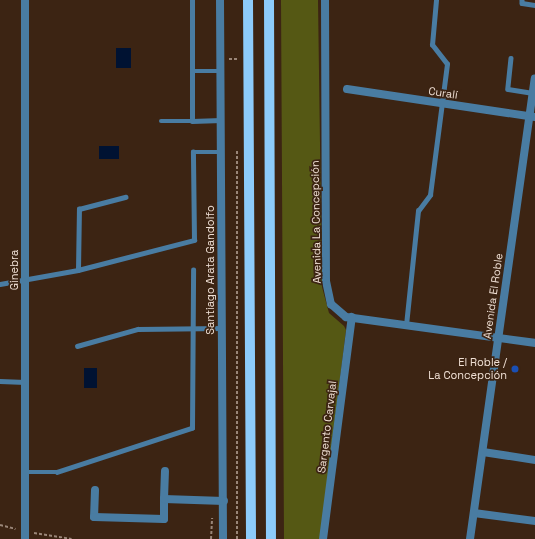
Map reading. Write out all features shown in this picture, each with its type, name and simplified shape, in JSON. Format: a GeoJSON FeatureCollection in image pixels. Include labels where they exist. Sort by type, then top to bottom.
{"type":"FeatureCollection","features":[{"type":"Feature","properties":{"kind":"main road"},"geometry":{"type":"LineString","coordinates":[[248,0],[251,539]]}},
{"type":"Feature","properties":{"kind":"main road"},"geometry":{"type":"LineString","coordinates":[[269,0],[270,539]]}},
{"type":"Feature","properties":{"kind":"street","name":"Ginebra"},"geometry":{"type":"LineString","coordinates":[[25,0],[25,535]]}},
{"type":"Feature","properties":{"kind":"street","name":"Santiago Arata Gandolfo"},"geometry":{"type":"LineString","coordinates":[[220,0],[224,501],[223,539]]}},
{"type":"Feature","properties":{"kind":"street","name":"Avenida La Concepción"},"geometry":{"type":"LineString","coordinates":[[325,0],[326,281],[329,298],[335,309],[346,317],[535,343]]}},
{"type":"Feature","properties":{"kind":"street","name":"Avenida El Roble"},"geometry":{"type":"LineString","coordinates":[[470,539],[532,117],[535,79]]}},
{"type":"Feature","properties":{"kind":"street","name":"Curalí"},"geometry":{"type":"LineString","coordinates":[[347,89],[532,117]]}},
{"type":"Feature","properties":{"kind":"street","name":"Sargento Carvajal"},"geometry":{"type":"LineString","coordinates":[[323,539],[352,317]]}},
{"type":"Feature","properties":{"kind":"street"},"geometry":{"type":"LineString","coordinates":[[482,452],[535,460]]}},
{"type":"Feature","properties":{"kind":"street"},"geometry":{"type":"LineString","coordinates":[[95,490],[94,518],[164,520],[165,471]]}},
{"type":"Feature","properties":{"kind":"street"},"geometry":{"type":"LineString","coordinates":[[164,499],[224,501]]}},
{"type":"Feature","properties":{"kind":"street"},"geometry":{"type":"LineString","coordinates":[[474,513],[535,521]]}},
{"type":"Feature","properties":{"kind":"lane"},"geometry":{"type":"LineString","coordinates":[[192,0],[192,121]]}},
{"type":"Feature","properties":{"kind":"lane"},"geometry":{"type":"LineString","coordinates":[[406,325],[418,211],[430,195],[447,64],[432,46],[436,0]]}},
{"type":"Feature","properties":{"kind":"lane"},"geometry":{"type":"LineString","coordinates":[[522,0],[522,3],[535,5]]}},
{"type":"Feature","properties":{"kind":"lane"},"geometry":{"type":"LineString","coordinates":[[511,58],[508,89],[533,93]]}},
{"type":"Feature","properties":{"kind":"lane"},"geometry":{"type":"LineString","coordinates":[[192,71],[220,71]]}},
{"type":"Feature","properties":{"kind":"lane"},"geometry":{"type":"LineString","coordinates":[[161,121],[220,120]]}},
{"type":"Feature","properties":{"kind":"lane"},"geometry":{"type":"LineString","coordinates":[[0,284],[78,270],[194,240],[193,152],[221,152]]}},
{"type":"Feature","properties":{"kind":"lane"},"geometry":{"type":"LineString","coordinates":[[78,270],[79,209],[125,196]]}},
{"type":"Feature","properties":{"kind":"lane"},"geometry":{"type":"LineString","coordinates":[[25,472],[57,472],[192,428],[193,270]]}},
{"type":"Feature","properties":{"kind":"lane"},"geometry":{"type":"LineString","coordinates":[[77,346],[138,329],[222,328]]}},
{"type":"Feature","properties":{"kind":"lane"},"geometry":{"type":"LineString","coordinates":[[0,381],[25,382]]}},
{"type":"Feature","properties":{"kind":"path"},"geometry":{"type":"LineString","coordinates":[[237,52],[237,59]]}},
{"type":"Feature","properties":{"kind":"path"},"geometry":{"type":"LineString","coordinates":[[220,59],[249,59]]}},
{"type":"Feature","properties":{"kind":"path"},"geometry":{"type":"LineString","coordinates":[[237,146],[237,539]]}},
{"type":"Feature","properties":{"kind":"path"},"geometry":{"type":"LineString","coordinates":[[0,525],[25,535],[72,539]]}},
{"type":"Feature","properties":{"kind":"shaded area"},"geometry":{"type":"Polygon","coordinates":[[[281,0],[318,0],[322,287],[329,313],[344,326],[346,330],[320,539],[284,539],[281,0]]]}},
{"type":"Feature","properties":{"kind":"water"},"geometry":{"type":"Polygon","coordinates":[[[116,48],[131,48],[131,68],[116,68],[116,48]]]}},
{"type":"Feature","properties":{"kind":"water"},"geometry":{"type":"Polygon","coordinates":[[[99,146],[119,146],[119,159],[99,159],[99,146]]]}},
{"type":"Feature","properties":{"kind":"water"},"geometry":{"type":"Polygon","coordinates":[[[84,368],[97,368],[97,388],[84,388],[84,368]]]}},
{"type":"Feature","properties":{"kind":"place","name":"El Roble / La Concepción"},"geometry":{"type":"Point","coordinates":[515,369]}}]}
